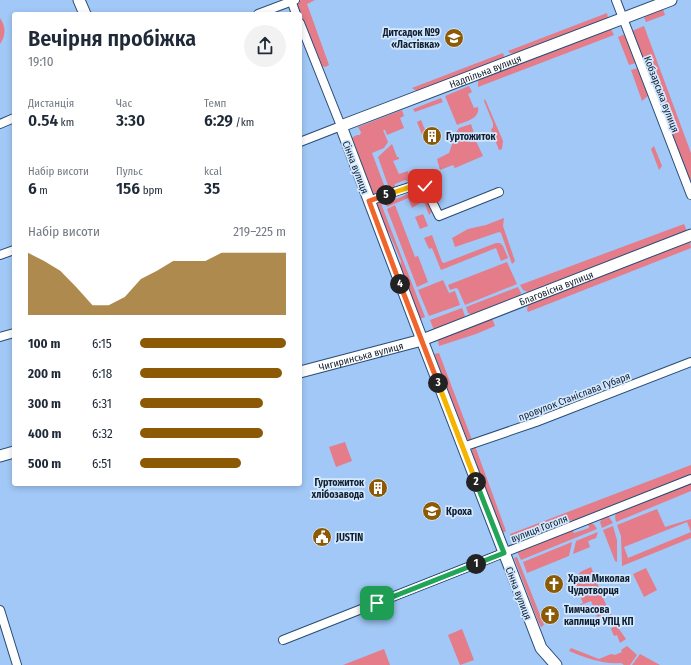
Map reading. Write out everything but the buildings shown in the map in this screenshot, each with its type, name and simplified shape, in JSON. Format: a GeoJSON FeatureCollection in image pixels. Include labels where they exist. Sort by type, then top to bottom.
{"type":"FeatureCollection","features":[{"type":"Feature","properties":{"kind":"main road"},"geometry":{"type":"LineString","coordinates":[[79,0],[84,12]]}},
{"type":"Feature","properties":{"kind":"main road","name":"Надпільна вулиця"},"geometry":{"type":"LineString","coordinates":[[341,126],[671,0]]}},
{"type":"Feature","properties":{"kind":"main road","name":"Сінна вулиця"},"geometry":{"type":"LineString","coordinates":[[341,126],[541,648],[556,665]]}},
{"type":"Feature","properties":{"kind":"main road","name":"Благовісна вулиця"},"geometry":{"type":"LineString","coordinates":[[422,340],[691,235]]}},
{"type":"Feature","properties":{"kind":"main road","name":"Чигиринська вулиця"},"geometry":{"type":"LineString","coordinates":[[302,371],[422,340]]}},
{"type":"Feature","properties":{"kind":"main road"},"geometry":{"type":"LineString","coordinates":[[0,456],[12,453]]}},
{"type":"Feature","properties":{"kind":"street"},"geometry":{"type":"LineString","coordinates":[[263,12],[292,0],[295,12]]}},
{"type":"Feature","properties":{"kind":"street","name":"Кобзарська вулиця"},"geometry":{"type":"LineString","coordinates":[[616,0],[691,195]]}},
{"type":"Feature","properties":{"kind":"street","name":"Сінна вулиця"},"geometry":{"type":"LineString","coordinates":[[302,28],[341,126]]}},
{"type":"Feature","properties":{"kind":"street"},"geometry":{"type":"LineString","coordinates":[[0,124],[12,119]]}},
{"type":"Feature","properties":{"kind":"street","name":"Надпільна вулиця"},"geometry":{"type":"LineString","coordinates":[[302,141],[341,126]]}},
{"type":"Feature","properties":{"kind":"street"},"geometry":{"type":"LineString","coordinates":[[369,201],[422,183],[425,186],[439,216],[499,192]]}},
{"type":"Feature","properties":{"kind":"street"},"geometry":{"type":"LineString","coordinates":[[0,255],[12,251]]}},
{"type":"Feature","properties":{"kind":"street"},"geometry":{"type":"LineString","coordinates":[[0,337],[12,334]]}},
{"type":"Feature","properties":{"kind":"street","name":"провулок Станіслава Губаря"},"geometry":{"type":"LineString","coordinates":[[463,447],[536,422],[691,362]]}},
{"type":"Feature","properties":{"kind":"street","name":"вулиця Гоголя"},"geometry":{"type":"LineString","coordinates":[[283,640],[691,479]]}},
{"type":"Feature","properties":{"kind":"street"},"geometry":{"type":"LineString","coordinates":[[0,610],[17,665]]}},
{"type":"Feature","properties":{"kind":"shaded area"},"geometry":{"type":"Polygon","coordinates":[[[315,0],[307,4],[329,65],[325,67],[322,66],[302,17],[302,12],[300,12],[297,5],[299,1],[315,0]]]}},
{"type":"Feature","properties":{"kind":"shaded area"},"geometry":{"type":"Polygon","coordinates":[[[663,9],[665,15],[646,22],[644,17],[663,9]]]}},
{"type":"Feature","properties":{"kind":"shaded area"},"geometry":{"type":"Polygon","coordinates":[[[607,13],[608,18],[514,54],[508,51],[607,13]]]}},
{"type":"Feature","properties":{"kind":"shaded area"},"geometry":{"type":"Polygon","coordinates":[[[0,18],[4,31],[0,44],[0,18]]]}},
{"type":"Feature","properties":{"kind":"shaded area"},"geometry":{"type":"Polygon","coordinates":[[[644,26],[691,153],[691,183],[632,31],[644,26]]]}},
{"type":"Feature","properties":{"kind":"shaded area"},"geometry":{"type":"Polygon","coordinates":[[[611,29],[614,35],[478,87],[479,80],[611,29]]]}},
{"type":"Feature","properties":{"kind":"shaded area"},"geometry":{"type":"Polygon","coordinates":[[[625,34],[636,63],[629,65],[618,37],[625,34]]]}},
{"type":"Feature","properties":{"kind":"shaded area"},"geometry":{"type":"Polygon","coordinates":[[[503,53],[503,59],[417,91],[412,88],[503,53]]]}},
{"type":"Feature","properties":{"kind":"shaded area"},"geometry":{"type":"Polygon","coordinates":[[[638,68],[649,95],[642,101],[631,70],[638,68]]]}},
{"type":"Feature","properties":{"kind":"shaded area"},"geometry":{"type":"Polygon","coordinates":[[[469,86],[472,92],[468,94],[474,108],[478,107],[478,111],[472,119],[457,125],[445,96],[469,86]]]}},
{"type":"Feature","properties":{"kind":"shaded area"},"geometry":{"type":"Polygon","coordinates":[[[441,98],[443,102],[415,112],[413,109],[441,98]]]}},
{"type":"Feature","properties":{"kind":"shaded area"},"geometry":{"type":"Polygon","coordinates":[[[485,99],[503,141],[502,149],[499,150],[491,130],[493,123],[484,101],[485,99]]]}},
{"type":"Feature","properties":{"kind":"shaded area"},"geometry":{"type":"Polygon","coordinates":[[[402,110],[404,116],[400,118],[404,128],[387,135],[385,130],[383,130],[388,142],[384,148],[372,153],[386,190],[382,195],[372,195],[351,138],[360,135],[361,132],[358,127],[402,110]]]}},
{"type":"Feature","properties":{"kind":"shaded area"},"geometry":{"type":"Polygon","coordinates":[[[421,120],[427,135],[423,137],[417,122],[421,120]]]}},
{"type":"Feature","properties":{"kind":"shaded area"},"geometry":{"type":"Polygon","coordinates":[[[471,124],[474,137],[483,156],[455,168],[453,165],[440,170],[437,159],[449,153],[459,128],[471,124]]]}},
{"type":"Feature","properties":{"kind":"shaded area"},"geometry":{"type":"Polygon","coordinates":[[[392,144],[397,157],[399,157],[399,159],[393,161],[399,174],[408,171],[409,176],[415,174],[417,177],[412,183],[405,180],[395,184],[394,190],[390,191],[378,157],[392,144]]]}},
{"type":"Feature","properties":{"kind":"shaded area"},"geometry":{"type":"Polygon","coordinates":[[[654,146],[662,166],[659,170],[651,149],[654,146]]]}},
{"type":"Feature","properties":{"kind":"shaded area"},"geometry":{"type":"Polygon","coordinates":[[[423,187],[433,210],[429,215],[419,188],[423,187]]]}},
{"type":"Feature","properties":{"kind":"shaded area"},"geometry":{"type":"Polygon","coordinates":[[[409,188],[413,188],[420,203],[412,208],[408,198],[387,207],[384,197],[389,195],[394,200],[408,194],[409,188]]]}},
{"type":"Feature","properties":{"kind":"shaded area"},"geometry":{"type":"Polygon","coordinates":[[[380,201],[425,317],[420,319],[400,267],[401,261],[389,233],[385,229],[376,206],[377,202],[380,201]]]}},
{"type":"Feature","properties":{"kind":"shaded area"},"geometry":{"type":"Polygon","coordinates":[[[395,205],[415,257],[418,256],[428,282],[417,287],[387,209],[395,205]]]}},
{"type":"Feature","properties":{"kind":"shaded area"},"geometry":{"type":"Polygon","coordinates":[[[423,214],[428,226],[420,229],[415,217],[423,214]]]}},
{"type":"Feature","properties":{"kind":"shaded area"},"geometry":{"type":"Polygon","coordinates":[[[504,218],[503,226],[515,261],[512,264],[501,233],[499,232],[455,247],[452,238],[468,229],[486,225],[504,218]]]}},
{"type":"Feature","properties":{"kind":"shaded area"},"geometry":{"type":"Polygon","coordinates":[[[684,224],[687,231],[528,292],[523,290],[520,285],[684,224]]]}},
{"type":"Feature","properties":{"kind":"shaded area"},"geometry":{"type":"Polygon","coordinates":[[[432,235],[442,262],[444,263],[496,243],[500,243],[503,246],[508,258],[501,261],[496,248],[441,270],[432,248],[429,249],[424,238],[432,235]]]}},
{"type":"Feature","properties":{"kind":"shaded area"},"geometry":{"type":"Polygon","coordinates":[[[690,241],[691,248],[528,312],[527,310],[528,304],[690,241]]]}},
{"type":"Feature","properties":{"kind":"shaded area"},"geometry":{"type":"Polygon","coordinates":[[[507,262],[517,284],[465,305],[458,289],[456,288],[450,290],[448,285],[507,262]]]}},
{"type":"Feature","properties":{"kind":"shaded area"},"geometry":{"type":"Polygon","coordinates":[[[443,280],[449,293],[455,291],[460,305],[429,316],[418,290],[443,280]]]}},
{"type":"Feature","properties":{"kind":"shaded area"},"geometry":{"type":"Polygon","coordinates":[[[518,287],[521,293],[519,297],[473,315],[468,313],[466,307],[518,287]]]}},
{"type":"Feature","properties":{"kind":"shaded area"},"geometry":{"type":"Polygon","coordinates":[[[462,308],[465,316],[463,318],[434,330],[430,320],[462,308]]]}},
{"type":"Feature","properties":{"kind":"shaded area"},"geometry":{"type":"Polygon","coordinates":[[[492,318],[495,326],[439,346],[438,341],[440,338],[492,318]]]}},
{"type":"Feature","properties":{"kind":"shaded area"},"geometry":{"type":"Polygon","coordinates":[[[439,353],[472,440],[469,441],[467,439],[434,354],[439,353]]]}},
{"type":"Feature","properties":{"kind":"shaded area"},"geometry":{"type":"Polygon","coordinates":[[[345,442],[352,461],[336,467],[329,447],[345,442]]]}},
{"type":"Feature","properties":{"kind":"shaded area"},"geometry":{"type":"Polygon","coordinates":[[[475,446],[506,531],[503,533],[472,452],[472,448],[475,446]]]}},
{"type":"Feature","properties":{"kind":"shaded area"},"geometry":{"type":"Polygon","coordinates":[[[691,465],[691,475],[582,519],[566,521],[513,543],[510,534],[691,465]]]}},
{"type":"Feature","properties":{"kind":"shaded area"},"geometry":{"type":"Polygon","coordinates":[[[691,482],[691,491],[616,522],[616,512],[691,482]]]}},
{"type":"Feature","properties":{"kind":"shaded area"},"geometry":{"type":"Polygon","coordinates":[[[657,509],[665,527],[691,519],[691,532],[691,538],[622,566],[621,536],[617,525],[657,509]],[[687,522],[624,547],[628,558],[691,532],[687,522]]]}},
{"type":"Feature","properties":{"kind":"shaded area"},"geometry":{"type":"Polygon","coordinates":[[[607,516],[613,523],[602,528],[600,522],[607,516]]]}},
{"type":"Feature","properties":{"kind":"shaded area"},"geometry":{"type":"Polygon","coordinates":[[[588,523],[594,524],[597,529],[521,560],[517,551],[572,529],[574,533],[589,528],[588,523]]]}},
{"type":"Feature","properties":{"kind":"shaded area"},"geometry":{"type":"Polygon","coordinates":[[[613,526],[617,540],[617,562],[615,561],[603,530],[613,526]]]}},
{"type":"Feature","properties":{"kind":"shaded area"},"geometry":{"type":"Polygon","coordinates":[[[598,532],[596,538],[588,541],[590,547],[573,554],[576,541],[598,532]]]}},
{"type":"Feature","properties":{"kind":"shaded area"},"geometry":{"type":"Polygon","coordinates":[[[572,542],[569,556],[527,573],[523,562],[572,542]]]}},
{"type":"Feature","properties":{"kind":"shaded area"},"geometry":{"type":"Polygon","coordinates":[[[517,557],[544,625],[541,627],[514,558],[517,557]]]}},
{"type":"Feature","properties":{"kind":"shaded area"},"geometry":{"type":"Polygon","coordinates":[[[591,567],[610,613],[626,639],[620,643],[617,635],[614,636],[611,629],[614,626],[607,613],[597,617],[591,601],[579,605],[583,603],[575,583],[580,572],[591,567]]]}},
{"type":"Feature","properties":{"kind":"shaded area"},"geometry":{"type":"Polygon","coordinates":[[[646,568],[657,590],[644,597],[633,574],[646,568]]]}},
{"type":"Feature","properties":{"kind":"shaded area"},"geometry":{"type":"Polygon","coordinates":[[[462,629],[474,660],[460,665],[448,635],[462,629]]]}},
{"type":"Feature","properties":{"kind":"shaded area"},"geometry":{"type":"Polygon","coordinates":[[[627,646],[637,655],[630,665],[601,662],[569,651],[571,648],[599,659],[611,654],[615,655],[622,652],[621,650],[627,646]]]}},
{"type":"Feature","properties":{"kind":"shaded area"},"geometry":{"type":"Polygon","coordinates":[[[384,649],[390,665],[343,665],[384,649]]]}},
{"type":"Feature","properties":{"kind":"shaded area"},"geometry":{"type":"Polygon","coordinates":[[[640,654],[660,665],[632,665],[640,654]]]}},
{"type":"Feature","properties":{"kind":"place","name":"Дитсадок №9 «Ластівка»"},"geometry":{"type":"Point","coordinates":[454,38]}},
{"type":"Feature","properties":{"kind":"place","name":"Гуртожиток"},"geometry":{"type":"Point","coordinates":[432,136]}},
{"type":"Feature","properties":{"kind":"place","name":"Гуртожиток хлібозавода"},"geometry":{"type":"Point","coordinates":[378,488]}},
{"type":"Feature","properties":{"kind":"place","name":"Кроха"},"geometry":{"type":"Point","coordinates":[432,511]}},
{"type":"Feature","properties":{"kind":"place","name":"JUSTIN"},"geometry":{"type":"Point","coordinates":[322,537]}},
{"type":"Feature","properties":{"kind":"place","name":"Храм Миколая Чудотворця"},"geometry":{"type":"Point","coordinates":[554,584]}},
{"type":"Feature","properties":{"kind":"place","name":"Тимчасова каплиця УПЦ КП"},"geometry":{"type":"Point","coordinates":[550,615]}},
{"type":"Feature","properties":{"kind":"route"},"geometry":{"type":"LineString","coordinates":[[377,603],[504,553],[369,201],[422,183],[425,186]]}}]}
